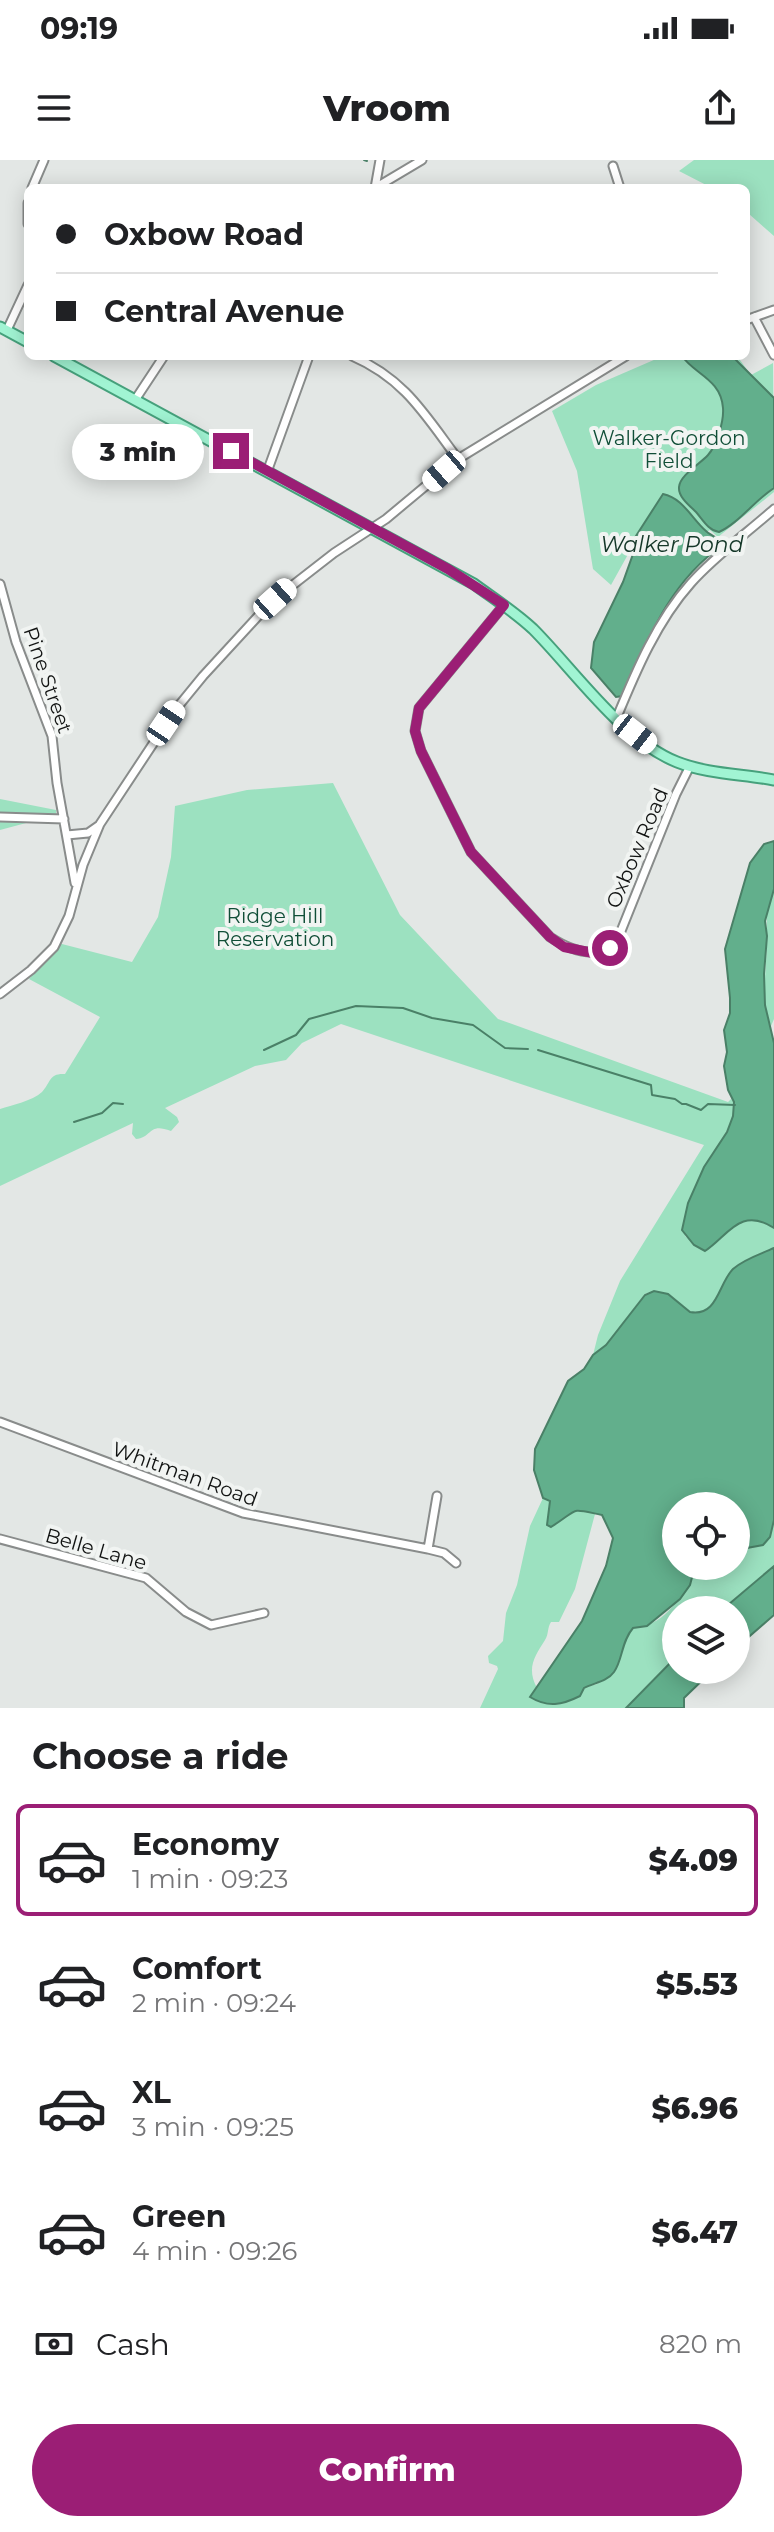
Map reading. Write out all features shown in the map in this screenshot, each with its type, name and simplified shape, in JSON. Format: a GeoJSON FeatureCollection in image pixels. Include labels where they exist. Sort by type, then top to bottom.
{"type":"FeatureCollection","features":[{"type":"Feature","properties":{"kind":"main road"},"geometry":{"type":"LineString","coordinates":[[4,328],[24,340]]}},
{"type":"Feature","properties":{"kind":"main road"},"geometry":{"type":"LineString","coordinates":[[73,360],[135,400],[474,584],[531,627],[617,717],[656,751],[690,766],[774,780]]}},
{"type":"Feature","properties":{"kind":"street"},"geometry":{"type":"LineString","coordinates":[[34,184],[44,160]]}},
{"type":"Feature","properties":{"kind":"street"},"geometry":{"type":"LineString","coordinates":[[376,184],[380,160]]}},
{"type":"Feature","properties":{"kind":"street"},"geometry":{"type":"LineString","coordinates":[[382,184],[422,160]]}},
{"type":"Feature","properties":{"kind":"street"},"geometry":{"type":"LineString","coordinates":[[613,166],[619,184]]}},
{"type":"Feature","properties":{"kind":"street"},"geometry":{"type":"LineString","coordinates":[[4,328],[24,292]]}},
{"type":"Feature","properties":{"kind":"street"},"geometry":{"type":"LineString","coordinates":[[774,310],[750,319],[774,355]]}},
{"type":"Feature","properties":{"kind":"street"},"geometry":{"type":"LineString","coordinates":[[135,400],[161,360]]}},
{"type":"Feature","properties":{"kind":"street"},"geometry":{"type":"LineString","coordinates":[[267,472],[308,360]]}},
{"type":"Feature","properties":{"kind":"street"},"geometry":{"type":"LineString","coordinates":[[360,360],[388,374],[402,387],[458,459]]}},
{"type":"Feature","properties":{"kind":"street"},"geometry":{"type":"LineString","coordinates":[[0,994],[54,947],[69,916],[100,824],[176,709],[221,656],[294,582],[372,527],[458,459],[619,360]]}},
{"type":"Feature","properties":{"kind":"street"},"geometry":{"type":"LineString","coordinates":[[617,717],[646,653],[679,598],[693,581],[774,509]]}},
{"type":"Feature","properties":{"kind":"street","name":"Pine Street"},"geometry":{"type":"LineString","coordinates":[[0,584],[16,642],[53,736],[75,891]]}},
{"type":"Feature","properties":{"kind":"street","name":"Oxbow Road"},"geometry":{"type":"LineString","coordinates":[[504,605],[419,708],[415,731],[421,751],[471,852],[550,937],[564,947],[593,953],[610,948],[619,936],[690,766]]}},
{"type":"Feature","properties":{"kind":"street"},"geometry":{"type":"LineString","coordinates":[[0,817],[64,819]]}},
{"type":"Feature","properties":{"kind":"street"},"geometry":{"type":"LineString","coordinates":[[67,835],[88,833],[100,824]]}},
{"type":"Feature","properties":{"kind":"street","name":"Whitman Road"},"geometry":{"type":"LineString","coordinates":[[0,1422],[243,1513],[428,1549],[444,1553],[456,1563]]}},
{"type":"Feature","properties":{"kind":"street"},"geometry":{"type":"LineString","coordinates":[[428,1549],[437,1496]]}},
{"type":"Feature","properties":{"kind":"street","name":"Belle Lane"},"geometry":{"type":"LineString","coordinates":[[0,1539],[146,1578],[186,1612],[211,1625],[264,1613]]}},
{"type":"Feature","properties":{"kind":"green space"},"geometry":{"type":"Polygon","coordinates":[[[694,160],[774,160],[774,236],[750,215],[750,184],[704,184],[679,171],[694,160]]]}},
{"type":"Feature","properties":{"kind":"green space","name":"Walker-Gordon Field"},"geometry":{"type":"Polygon","coordinates":[[[654,360],[740,360],[751,375],[773,363],[774,492],[718,537],[710,530],[649,569],[636,540],[611,585],[593,569],[577,471],[552,411],[596,385],[654,360]]]}},
{"type":"Feature","properties":{"kind":"green space","name":"Ridge Hill Reservation"},"geometry":{"type":"Polygon","coordinates":[[[333,783],[400,915],[498,1019],[734,1102],[732,1121],[696,1186],[685,1236],[705,1251],[735,1226],[752,1220],[774,1228],[774,1248],[733,1269],[706,1310],[690,1312],[664,1293],[645,1294],[606,1345],[593,1355],[620,1281],[704,1145],[341,1024],[302,1043],[286,1060],[255,1066],[165,1108],[179,1122],[171,1131],[158,1128],[136,1139],[132,1134],[133,1123],[0,1186],[0,1109],[33,1098],[53,1077],[65,1074],[100,1017],[29,979],[58,943],[132,962],[158,917],[171,857],[175,806],[247,790],[333,783]]]}},
{"type":"Feature","properties":{"kind":"green space"},"geometry":{"type":"Polygon","coordinates":[[[0,799],[56,810],[56,815],[0,830],[0,799]]]}},
{"type":"Feature","properties":{"kind":"green space"},"geometry":{"type":"Polygon","coordinates":[[[774,889],[774,1019],[771,1026],[765,985],[767,911],[774,889]]]}},
{"type":"Feature","properties":{"kind":"green space"},"geometry":{"type":"Polygon","coordinates":[[[543,1498],[550,1501],[547,1525],[577,1509],[595,1514],[575,1589],[559,1622],[551,1622],[533,1662],[532,1674],[537,1688],[531,1697],[555,1702],[599,1683],[633,1628],[662,1616],[662,1671],[626,1708],[480,1708],[498,1669],[489,1663],[488,1656],[503,1641],[506,1613],[517,1585],[530,1526],[543,1498]]]}},
{"type":"Feature","properties":{"kind":"green space"},"geometry":{"type":"Polygon","coordinates":[[[774,1520],[774,1566],[739,1596],[680,1596],[688,1580],[750,1580],[750,1548],[770,1537],[774,1520]]]}},
{"type":"Feature","properties":{"kind":"water","name":"Walker Pond"},"geometry":{"type":"Polygon","coordinates":[[[685,360],[736,360],[774,398],[774,488],[719,532],[706,524],[679,491],[683,478],[711,451],[723,413],[717,390],[685,360]]]}},
{"type":"Feature","properties":{"kind":"water","name":"Walker Pond"},"geometry":{"type":"Polygon","coordinates":[[[663,494],[682,504],[706,531],[723,541],[723,545],[705,559],[675,594],[662,613],[623,696],[616,697],[591,668],[594,642],[623,582],[633,554],[634,539],[663,494]]]}},
{"type":"Feature","properties":{"kind":"water"},"geometry":{"type":"Polygon","coordinates":[[[774,841],[774,889],[765,921],[764,974],[765,1005],[774,1043],[774,1228],[752,1220],[743,1222],[705,1251],[694,1245],[682,1230],[688,1203],[704,1167],[727,1132],[733,1116],[734,1102],[728,1090],[724,1066],[727,1052],[724,1030],[730,1013],[725,949],[750,863],[764,844],[774,841]]]}},
{"type":"Feature","properties":{"kind":"water"},"geometry":{"type":"Polygon","coordinates":[[[774,1248],[774,1520],[770,1537],[763,1545],[750,1547],[750,1492],[662,1492],[662,1580],[691,1580],[690,1585],[682,1596],[662,1596],[662,1614],[647,1626],[633,1628],[617,1667],[608,1678],[584,1688],[580,1696],[561,1703],[543,1703],[530,1697],[582,1621],[606,1566],[613,1538],[602,1515],[584,1511],[575,1511],[551,1527],[547,1525],[550,1501],[543,1498],[534,1470],[535,1449],[568,1381],[606,1345],[645,1295],[654,1291],[668,1294],[690,1312],[706,1310],[712,1305],[728,1275],[747,1260],[774,1248]]]}},
{"type":"Feature","properties":{"kind":"water"},"geometry":{"type":"Polygon","coordinates":[[[774,1566],[774,1615],[750,1636],[750,1596],[739,1596],[774,1566]]]}},
{"type":"Feature","properties":{"kind":"water"},"geometry":{"type":"Polygon","coordinates":[[[662,1671],[662,1684],[698,1684],[684,1698],[684,1708],[626,1708],[662,1671]]]}},
{"type":"Feature","properties":{"kind":"waterway"},"geometry":{"type":"LineString","coordinates":[[264,1050],[296,1035],[309,1019],[356,1006],[403,1008],[432,1018],[473,1025],[505,1048],[528,1049]]}},
{"type":"Feature","properties":{"kind":"waterway"},"geometry":{"type":"LineString","coordinates":[[538,1050],[651,1085],[652,1095],[675,1099],[701,1110],[708,1104],[735,1105]]}},
{"type":"Feature","properties":{"kind":"waterway"},"geometry":{"type":"LineString","coordinates":[[74,1122],[102,1113],[113,1103],[123,1104]]}},
{"type":"Feature","properties":{"kind":"route"},"geometry":{"type":"LineString","coordinates":[[231,451],[448,569],[504,605],[419,708],[415,731],[417,741],[471,852],[494,880],[550,937],[564,947],[593,953],[610,948]]}}]}
